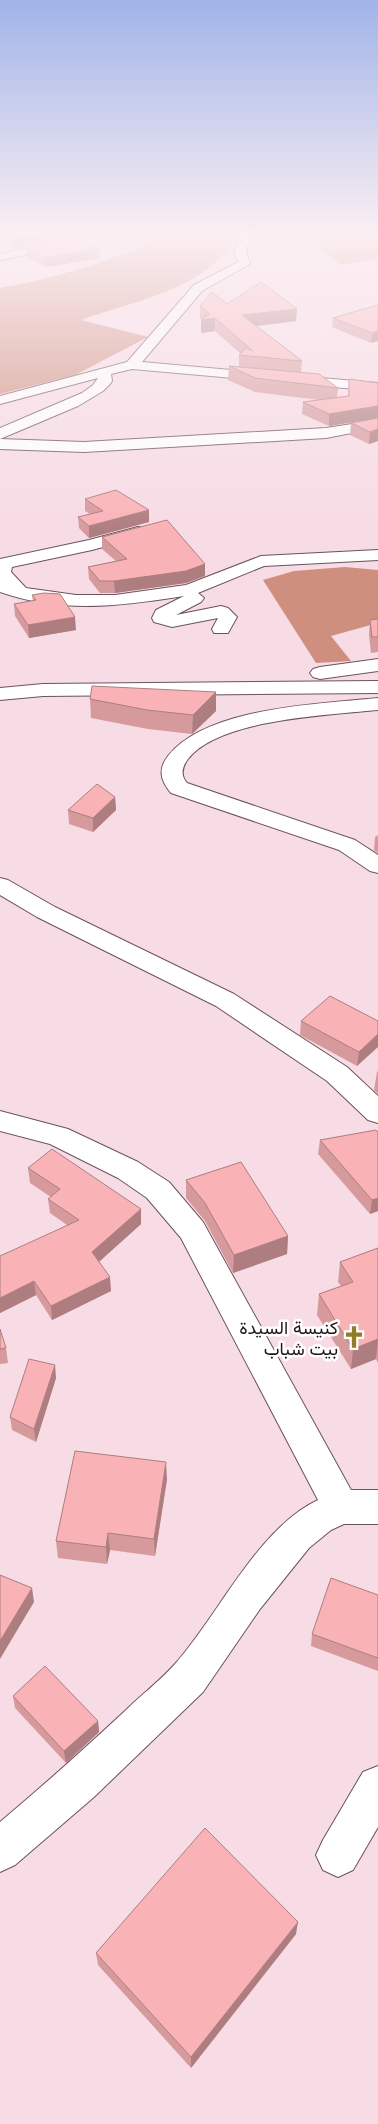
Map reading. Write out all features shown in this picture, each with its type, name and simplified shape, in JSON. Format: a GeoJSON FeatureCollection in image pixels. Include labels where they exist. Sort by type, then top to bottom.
{"type":"FeatureCollection","features":[{"type":"Feature","properties":{"kind":"street"},"geometry":{"type":"LineString","coordinates":[[132,365],[158,335]]}},
{"type":"Feature","properties":{"kind":"street"},"geometry":{"type":"LineString","coordinates":[[0,400],[132,365],[378,387]]}},
{"type":"Feature","properties":{"kind":"street"},"geometry":{"type":"LineString","coordinates":[[0,434],[30,419],[94,393],[105,381],[103,372]]}},
{"type":"Feature","properties":{"kind":"street"},"geometry":{"type":"LineString","coordinates":[[0,444],[84,447],[326,433],[378,424]]}},
{"type":"Feature","properties":{"kind":"street"},"geometry":{"type":"LineString","coordinates":[[20,593],[2,573],[1,567],[6,562],[84,547],[151,528]]}},
{"type":"Feature","properties":{"kind":"street"},"geometry":{"type":"LineString","coordinates":[[0,586],[20,593],[76,601],[148,597],[190,590],[249,565],[283,559],[378,555]]}},
{"type":"Feature","properties":{"kind":"street"},"geometry":{"type":"LineString","coordinates":[[220,629],[228,617],[220,612],[172,621],[162,620],[160,616],[211,589],[249,565]]}},
{"type":"Feature","properties":{"kind":"street"},"geometry":{"type":"LineString","coordinates":[[206,690],[378,664]]}},
{"type":"Feature","properties":{"kind":"street"},"geometry":{"type":"LineString","coordinates":[[0,694],[43,690],[206,690],[378,686]]}},
{"type":"Feature","properties":{"kind":"street"},"geometry":{"type":"LineString","coordinates":[[378,704],[258,718],[231,724],[191,744],[176,758],[171,773],[174,783],[179,788],[347,845],[378,866]]}},
{"type":"Feature","properties":{"kind":"street"},"geometry":{"type":"LineString","coordinates":[[0,885],[46,912],[225,1000],[337,1074],[378,1113]]}},
{"type":"Feature","properties":{"kind":"street"},"geometry":{"type":"LineString","coordinates":[[0,1121],[58,1136],[128,1170],[158,1190],[192,1230],[359,1507],[318,1518],[296,1536],[247,1596],[189,1678],[79,1782],[0,1850]]}},
{"type":"Feature","properties":{"kind":"street"},"geometry":{"type":"LineString","coordinates":[[338,1855],[378,1788]]}},
{"type":"Feature","properties":{"kind":"shaded area"},"geometry":{"type":"Polygon","coordinates":[[[0,335],[141,335],[148,337],[75,375],[0,394],[0,335]]]}},
{"type":"Feature","properties":{"kind":"shaded area"},"geometry":{"type":"Polygon","coordinates":[[[345,567],[378,570],[378,623],[331,636],[351,661],[316,663],[263,580],[294,571],[345,567]]]}},
{"type":"Feature","properties":{"kind":"building"},"geometry":{"type":"Polygon","coordinates":[[[235,335],[268,335],[302,361],[239,355],[246,348],[253,351],[235,335]]]}},
{"type":"Feature","properties":{"kind":"building"},"geometry":{"type":"Polygon","coordinates":[[[229,366],[319,374],[338,388],[255,378],[229,366]]]}},
{"type":"Feature","properties":{"kind":"building"},"geometry":{"type":"Polygon","coordinates":[[[349,379],[378,383],[378,406],[329,414],[303,402],[349,396],[349,379]]]}},
{"type":"Feature","properties":{"kind":"building"},"geometry":{"type":"Polygon","coordinates":[[[378,418],[378,429],[370,432],[351,423],[378,418]]]}},
{"type":"Feature","properties":{"kind":"building"},"geometry":{"type":"Polygon","coordinates":[[[116,490],[149,510],[89,526],[78,517],[103,511],[85,499],[116,490]]]}},
{"type":"Feature","properties":{"kind":"building"},"geometry":{"type":"Polygon","coordinates":[[[167,520],[205,564],[186,571],[114,581],[100,581],[88,567],[127,559],[102,537],[167,520]]]}},
{"type":"Feature","properties":{"kind":"building"},"geometry":{"type":"Polygon","coordinates":[[[44,593],[60,594],[75,617],[28,625],[14,604],[36,600],[32,595],[44,593]]]}},
{"type":"Feature","properties":{"kind":"building"},"geometry":{"type":"Polygon","coordinates":[[[378,619],[378,637],[372,637],[370,620],[378,619]]]}},
{"type":"Feature","properties":{"kind":"building"},"geometry":{"type":"Polygon","coordinates":[[[92,686],[216,692],[193,715],[147,710],[90,699],[92,686]]]}},
{"type":"Feature","properties":{"kind":"building"},"geometry":{"type":"Polygon","coordinates":[[[97,784],[115,797],[93,818],[68,810],[97,784]]]}},
{"type":"Feature","properties":{"kind":"building"},"geometry":{"type":"Polygon","coordinates":[[[330,996],[378,1021],[378,1034],[359,1052],[301,1021],[330,996]]]}},
{"type":"Feature","properties":{"kind":"building"},"geometry":{"type":"Polygon","coordinates":[[[376,1130],[378,1132],[378,1198],[372,1200],[320,1140],[376,1130]]]}},
{"type":"Feature","properties":{"kind":"building"},"geometry":{"type":"Polygon","coordinates":[[[52,1149],[141,1209],[92,1252],[110,1277],[51,1306],[34,1281],[0,1298],[0,1256],[79,1220],[48,1199],[60,1189],[28,1168],[52,1149]]]}},
{"type":"Feature","properties":{"kind":"building"},"geometry":{"type":"Polygon","coordinates":[[[241,1162],[288,1236],[234,1255],[205,1203],[186,1180],[241,1162]]]}},
{"type":"Feature","properties":{"kind":"building","name":"كنيسة السيدة بيت شباب"},"geometry":{"type":"Polygon","coordinates":[[[378,1248],[378,1339],[353,1349],[319,1294],[353,1282],[340,1262],[378,1248]]]}},
{"type":"Feature","properties":{"kind":"building"},"geometry":{"type":"Polygon","coordinates":[[[0,1329],[6,1348],[0,1349],[0,1329]]]}},
{"type":"Feature","properties":{"kind":"building"},"geometry":{"type":"Polygon","coordinates":[[[29,1359],[55,1365],[34,1429],[10,1417],[29,1359]]]}},
{"type":"Feature","properties":{"kind":"building"},"geometry":{"type":"Polygon","coordinates":[[[75,1451],[166,1462],[154,1539],[108,1533],[106,1547],[56,1541],[75,1451]]]}},
{"type":"Feature","properties":{"kind":"building"},"geometry":{"type":"Polygon","coordinates":[[[0,1575],[32,1588],[0,1641],[0,1575]]]}},
{"type":"Feature","properties":{"kind":"building"},"geometry":{"type":"Polygon","coordinates":[[[331,1578],[378,1595],[378,1658],[312,1634],[331,1578]]]}},
{"type":"Feature","properties":{"kind":"building"},"geometry":{"type":"Polygon","coordinates":[[[45,1666],[98,1721],[64,1751],[13,1696],[45,1666]]]}},
{"type":"Feature","properties":{"kind":"building"},"geometry":{"type":"Polygon","coordinates":[[[205,1828],[298,1922],[191,2057],[96,1953],[205,1828]]]}},
{"type":"Feature","properties":{"kind":"place","name":"كنيسة السيدة بيت شباب"},"geometry":{"type":"Point","coordinates":[354,1337]}}]}
